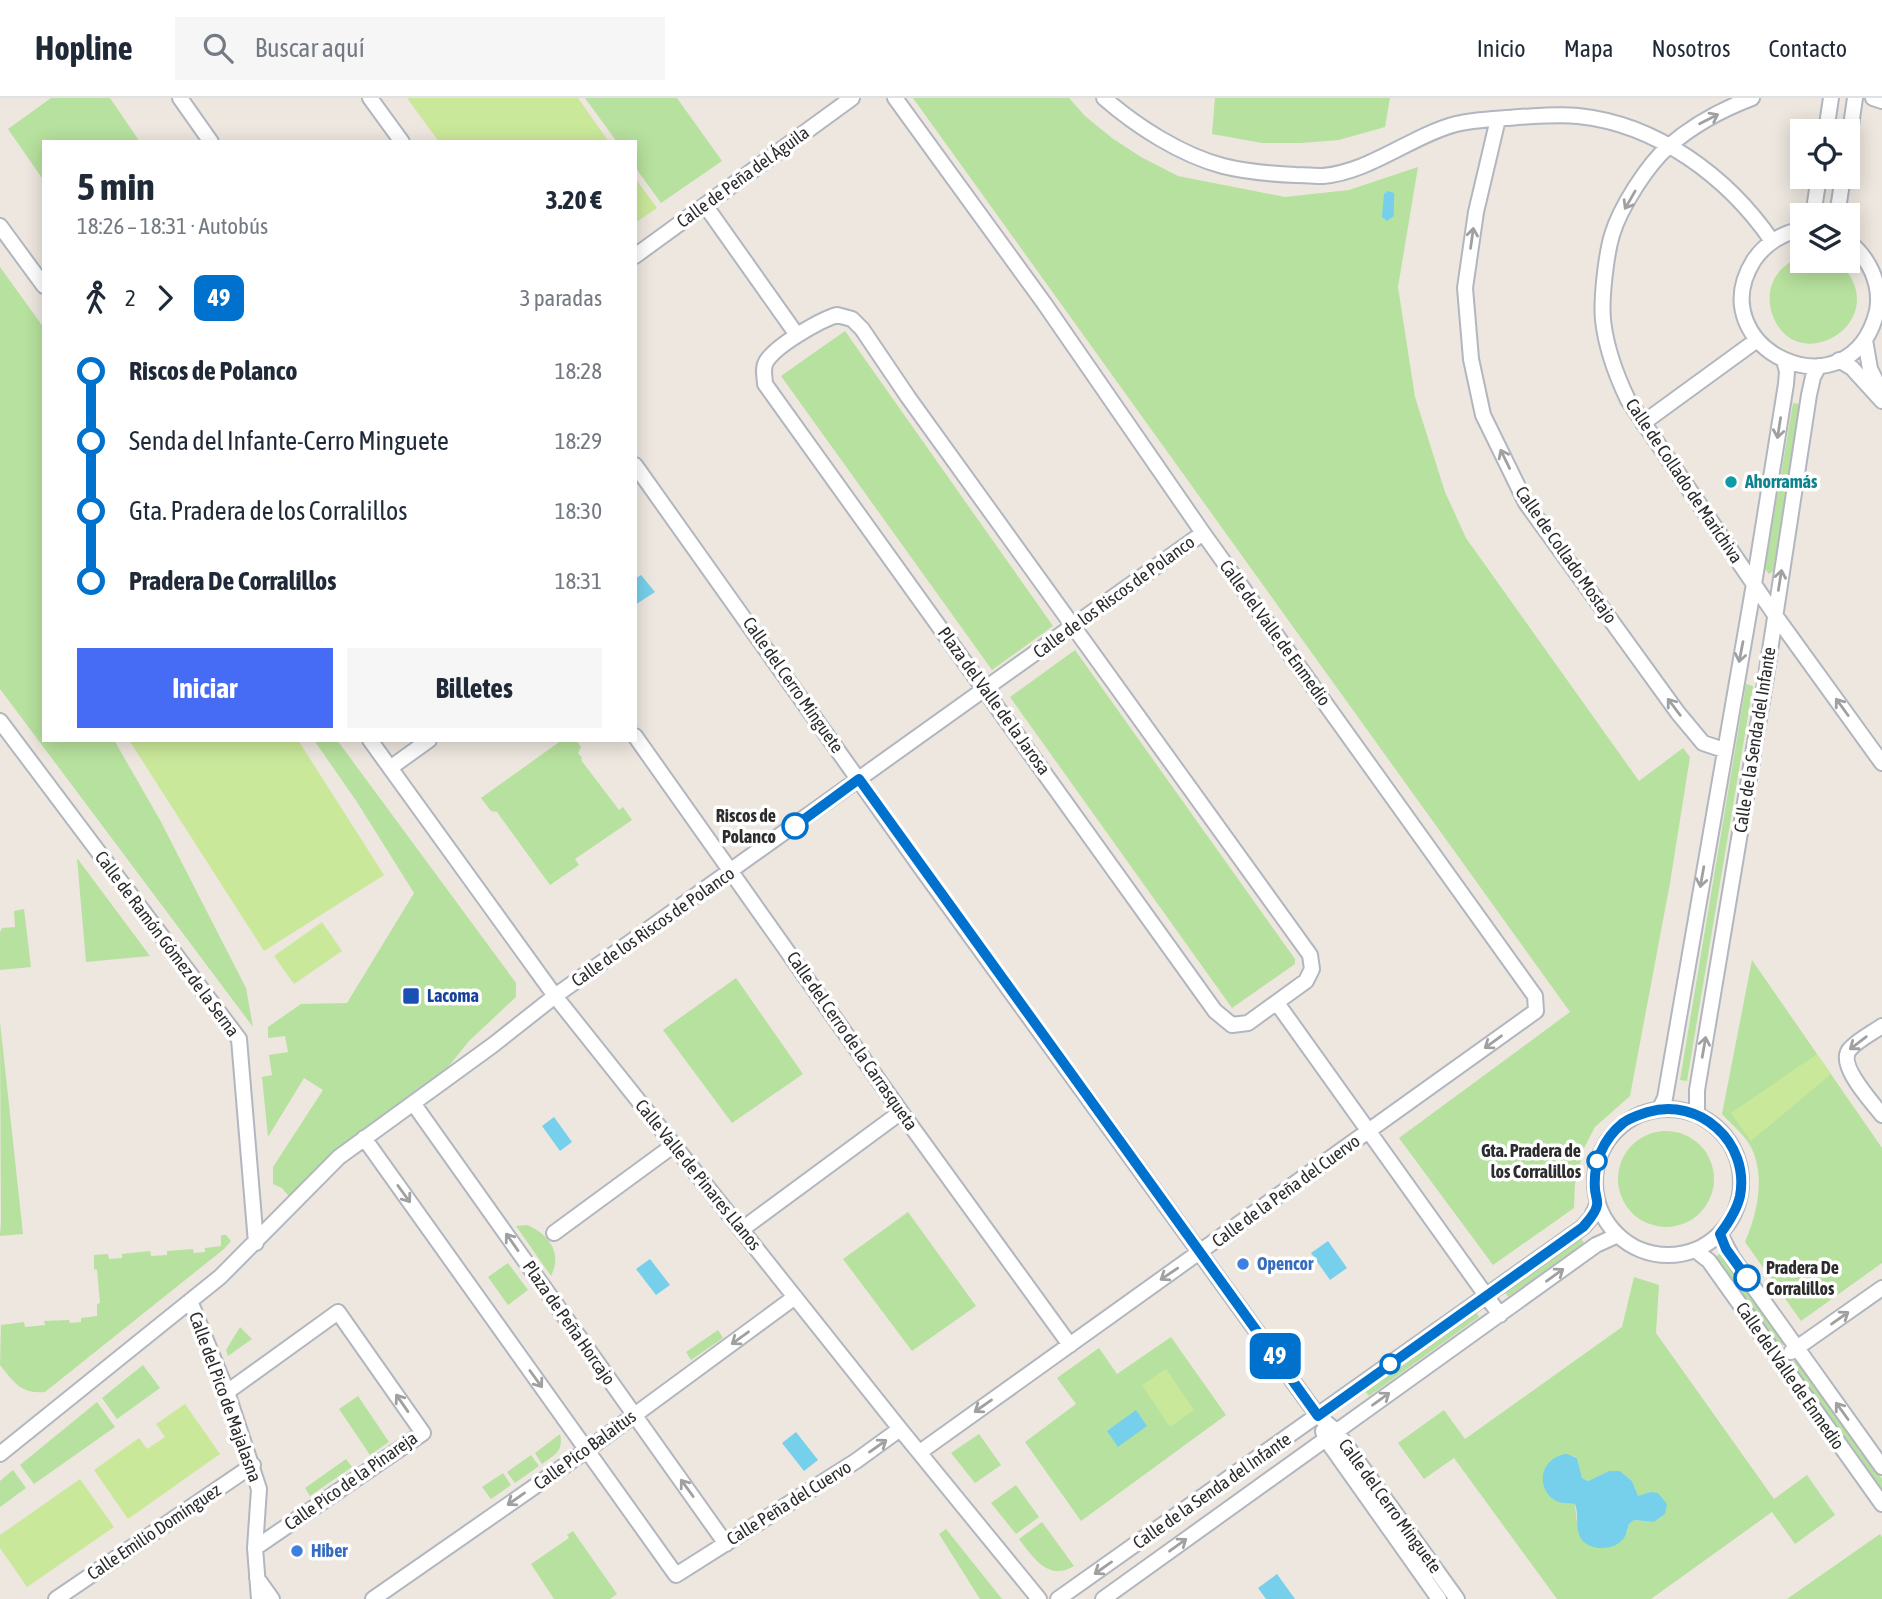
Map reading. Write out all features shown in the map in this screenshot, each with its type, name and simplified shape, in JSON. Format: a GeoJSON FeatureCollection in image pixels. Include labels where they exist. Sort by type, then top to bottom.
{"type":"FeatureCollection","features":[{"type":"Feature","properties":{"kind":"street"},"geometry":{"type":"LineString","coordinates":[[180,98],[210,140]]}},
{"type":"Feature","properties":{"kind":"street"},"geometry":{"type":"LineString","coordinates":[[370,98],[401,140]]}},
{"type":"Feature","properties":{"kind":"street","name":"Calle de Peña del Águila"},"geometry":{"type":"LineString","coordinates":[[637,255],[852,98]]}},
{"type":"Feature","properties":{"kind":"street","name":"Calle del Valle de Enmedio"},"geometry":{"type":"LineString","coordinates":[[895,98],[1044,303],[1203,533],[1535,996]]}},
{"type":"Feature","properties":{"kind":"street"},"geometry":{"type":"LineString","coordinates":[[1104,98],[1135,124],[1191,154],[1221,166],[1270,174],[1324,176],[1357,167],[1455,124],[1498,119],[1578,116],[1621,125],[1670,145],[1702,167],[1736,195],[1772,241]]}},
{"type":"Feature","properties":{"kind":"street","name":"Calle de Collado de Marichiva"},"geometry":{"type":"LineString","coordinates":[[1752,98],[1698,125],[1670,145],[1657,159],[1626,205],[1612,234],[1602,318],[1613,366],[1628,401],[1774,615],[1882,763]]}},
{"type":"Feature","properties":{"kind":"street"},"geometry":{"type":"LineString","coordinates":[[1828,119],[1831,98]]}},
{"type":"Feature","properties":{"kind":"street"},"geometry":{"type":"LineString","coordinates":[[1852,119],[1855,98]]}},
{"type":"Feature","properties":{"kind":"street"},"geometry":{"type":"LineString","coordinates":[[1873,98],[1882,101]]}},
{"type":"Feature","properties":{"kind":"street","name":"Calle de Collado Mostajo"},"geometry":{"type":"LineString","coordinates":[[1498,119],[1476,212],[1465,288],[1471,359],[1483,415],[1526,503],[1678,713],[1703,743],[1724,750]]}},
{"type":"Feature","properties":{"kind":"street"},"geometry":{"type":"LineString","coordinates":[[705,205],[797,335]]}},
{"type":"Feature","properties":{"kind":"street"},"geometry":{"type":"LineString","coordinates":[[0,226],[42,283]]}},
{"type":"Feature","properties":{"kind":"street"},"geometry":{"type":"LineString","coordinates":[[1790,233],[1772,241],[1758,254],[1748,269],[1743,287],[1743,306],[1748,324],[1766,350],[1784,361],[1819,366],[1852,353],[1865,340],[1875,320],[1879,303],[1876,282],[1868,261],[1860,253]]}},
{"type":"Feature","properties":{"kind":"street"},"geometry":{"type":"LineString","coordinates":[[1868,261],[1882,252]]}},
{"type":"Feature","properties":{"kind":"street","name":"Plaza del Valle de la Jarosa"},"geometry":{"type":"LineString","coordinates":[[837,315],[852,319],[862,329],[908,397],[1075,626],[1310,955],[1312,969],[1306,981],[1248,1023],[1232,1025],[1215,1011],[765,384],[766,361],[797,335],[824,319],[837,315]]}},
{"type":"Feature","properties":{"kind":"street"},"geometry":{"type":"LineString","coordinates":[[1643,423],[1757,340]]}},
{"type":"Feature","properties":{"kind":"street"},"geometry":{"type":"LineString","coordinates":[[1865,340],[1870,369],[1882,393]]}},
{"type":"Feature","properties":{"kind":"street"},"geometry":{"type":"LineString","coordinates":[[1839,360],[1852,368],[1882,401]]}},
{"type":"Feature","properties":{"kind":"street","name":"Calle de la Senda del Infante"},"geometry":{"type":"LineString","coordinates":[[1660,1108],[1665,1098],[1754,584],[1786,384],[1787,371],[1784,361]]}},
{"type":"Feature","properties":{"kind":"street","name":"Calle de la Senda del Infante"},"geometry":{"type":"LineString","coordinates":[[1697,1114],[1697,1090],[1765,683],[1810,385],[1819,366]]}},
{"type":"Feature","properties":{"kind":"street","name":"Calle del Cerro Minguete"},"geometry":{"type":"LineString","coordinates":[[637,468],[1318,1416],[1439,1599]]}},
{"type":"Feature","properties":{"kind":"street","name":"Calle de los Riscos de Polanco"},"geometry":{"type":"LineString","coordinates":[[256,1242],[340,1157],[555,996],[1203,533]]}},
{"type":"Feature","properties":{"kind":"street","name":"Calle de Ramón Gómez de la Serna"},"geometry":{"type":"LineString","coordinates":[[0,721],[240,1039],[256,1242]]}},
{"type":"Feature","properties":{"kind":"street","name":"Calle del Cerro de la Carrasqueta"},"geometry":{"type":"LineString","coordinates":[[637,739],[1070,1345]]}},
{"type":"Feature","properties":{"kind":"street","name":"Calle Valle de Pinares Llanos"},"geometry":{"type":"LineString","coordinates":[[371,742],[555,996],[1039,1599]]}},
{"type":"Feature","properties":{"kind":"street"},"geometry":{"type":"LineString","coordinates":[[390,768],[426,742]]}},
{"type":"Feature","properties":{"kind":"street","name":"Calle de la Peña del Cuervo"},"geometry":{"type":"LineString","coordinates":[[920,1452],[1536,1011],[1535,996]]}},
{"type":"Feature","properties":{"kind":"street"},"geometry":{"type":"LineString","coordinates":[[1277,1003],[1500,1315]]}},
{"type":"Feature","properties":{"kind":"street"},"geometry":{"type":"LineString","coordinates":[[1882,1026],[1848,1050],[1845,1058],[1847,1068],[1882,1115]]}},
{"type":"Feature","properties":{"kind":"street","name":"Plaza de Peña Horcajo"},"geometry":{"type":"LineString","coordinates":[[413,1103],[726,1544]]}},
{"type":"Feature","properties":{"kind":"street"},"geometry":{"type":"LineString","coordinates":[[1660,1108],[1676,1108],[1697,1114],[1725,1135],[1733,1148],[1740,1168],[1737,1207],[1720,1234],[1695,1250],[1664,1255],[1629,1244],[1603,1218],[1597,1205],[1594,1188],[1597,1161],[1603,1146],[1613,1132],[1634,1116],[1660,1108]]}},
{"type":"Feature","properties":{"kind":"street"},"geometry":{"type":"LineString","coordinates":[[741,1230],[901,1112]]}},
{"type":"Feature","properties":{"kind":"street"},"geometry":{"type":"LineString","coordinates":[[364,1139],[587,1450]]}},
{"type":"Feature","properties":{"kind":"street"},"geometry":{"type":"LineString","coordinates":[[554,1233],[674,1145]]}},
{"type":"Feature","properties":{"kind":"street","name":"Calle de la Senda del Infante"},"geometry":{"type":"LineString","coordinates":[[1058,1599],[1583,1227],[1597,1205]]}},
{"type":"Feature","properties":{"kind":"street","name":"Calle del Valle de Enmedio"},"geometry":{"type":"LineString","coordinates":[[1720,1234],[1726,1249],[1882,1467]]}},
{"type":"Feature","properties":{"kind":"street","name":"Calle de la Senda del Infante"},"geometry":{"type":"LineString","coordinates":[[1103,1599],[1596,1245],[1618,1235]]}},
{"type":"Feature","properties":{"kind":"street"},"geometry":{"type":"LineString","coordinates":[[0,1454],[190,1301],[256,1242]]}},
{"type":"Feature","properties":{"kind":"street","name":"Calle del Valle de Enmedio"},"geometry":{"type":"LineString","coordinates":[[1695,1250],[1709,1261],[1882,1504]]}},
{"type":"Feature","properties":{"kind":"street"},"geometry":{"type":"LineString","coordinates":[[1776,1355],[1788,1354],[1798,1348],[1882,1288]]}},
{"type":"Feature","properties":{"kind":"street","name":"Calle Pico Balaitus"},"geometry":{"type":"LineString","coordinates":[[373,1599],[587,1450],[795,1297]]}},
{"type":"Feature","properties":{"kind":"street","name":"Calle del Pico de Majalasna"},"geometry":{"type":"LineString","coordinates":[[190,1301],[227,1392],[259,1489],[254,1548],[259,1599]]}},
{"type":"Feature","properties":{"kind":"street","name":"Calle Pico de la Pinareja"},"geometry":{"type":"LineString","coordinates":[[227,1392],[338,1312],[423,1433],[254,1548]]}},
{"type":"Feature","properties":{"kind":"street","name":"Calle Peña del Cuervo"},"geometry":{"type":"LineString","coordinates":[[587,1450],[676,1576],[865,1455],[900,1429]]}},
{"type":"Feature","properties":{"kind":"street","name":"Calle del Cerro Minguete"},"geometry":{"type":"LineString","coordinates":[[1330,1435],[1457,1599]]}},
{"type":"Feature","properties":{"kind":"street","name":"Calle Emilio Domínguez"},"geometry":{"type":"LineString","coordinates":[[55,1599],[253,1465]]}},
{"type":"Feature","properties":{"kind":"street","name":"Calle del Pico de Majalasna"},"geometry":{"type":"LineString","coordinates":[[257,1577],[272,1599]]}},
{"type":"Feature","properties":{"kind":"green space"},"geometry":{"type":"Polygon","coordinates":[[[51,98],[110,98],[139,140],[42,140],[42,178],[8,129],[51,98]]]}},
{"type":"Feature","properties":{"kind":"green space"},"geometry":{"type":"Polygon","coordinates":[[[407,98],[578,98],[608,140],[438,140],[407,98]]]}},
{"type":"Feature","properties":{"kind":"green space"},"geometry":{"type":"Polygon","coordinates":[[[585,98],[677,98],[722,161],[661,203],[637,170],[637,140],[616,140],[585,98]]]}},
{"type":"Feature","properties":{"kind":"green space"},"geometry":{"type":"Polygon","coordinates":[[[913,98],[1069,98],[1085,116],[1112,138],[1178,176],[1285,197],[1349,190],[1418,167],[1398,287],[1415,397],[1445,492],[1466,538],[1639,781],[1683,748],[1690,757],[1670,883],[1630,1096],[1595,1127],[1584,1148],[1575,1184],[1574,1208],[1493,1265],[1399,1138],[1570,1012],[913,98]]]}},
{"type":"Feature","properties":{"kind":"green space"},"geometry":{"type":"Polygon","coordinates":[[[1215,98],[1390,98],[1385,127],[1339,140],[1262,143],[1212,134],[1215,98]]]}},
{"type":"Feature","properties":{"kind":"green space"},"geometry":{"type":"Polygon","coordinates":[[[637,181],[657,208],[637,222],[637,181]]]}},
{"type":"Feature","properties":{"kind":"green space"},"geometry":{"type":"Polygon","coordinates":[[[1790,263],[1790,273],[1848,273],[1857,295],[1855,313],[1845,328],[1832,338],[1815,343],[1799,342],[1784,333],[1773,316],[1770,297],[1774,280],[1790,263]]]}},
{"type":"Feature","properties":{"kind":"green space"},"geometry":{"type":"Polygon","coordinates":[[[0,267],[42,325],[42,742],[115,742],[160,820],[246,988],[253,1027],[0,689],[0,267]]]}},
{"type":"Feature","properties":{"kind":"green space"},"geometry":{"type":"Polygon","coordinates":[[[845,331],[1053,626],[992,670],[781,376],[845,331]]]}},
{"type":"Feature","properties":{"kind":"green space"},"geometry":{"type":"Polygon","coordinates":[[[1793,403],[1800,404],[1773,571],[1769,574],[1765,569],[1793,403]]]}},
{"type":"Feature","properties":{"kind":"green space"},"geometry":{"type":"Polygon","coordinates":[[[1075,650],[1295,959],[1295,964],[1232,1008],[1010,697],[1075,650]]]}},
{"type":"Feature","properties":{"kind":"green space"},"geometry":{"type":"Polygon","coordinates":[[[1746,684],[1753,686],[1687,1081],[1680,1080],[1746,684]]]}},
{"type":"Feature","properties":{"kind":"green space"},"geometry":{"type":"Polygon","coordinates":[[[130,742],[299,742],[384,875],[264,951],[130,742]]]}},
{"type":"Feature","properties":{"kind":"green space"},"geometry":{"type":"Polygon","coordinates":[[[315,742],[338,742],[516,983],[516,997],[469,1041],[440,1077],[292,1200],[282,1188],[273,1184],[273,1167],[323,1090],[304,1078],[268,1137],[262,1077],[272,1075],[269,1055],[288,1052],[285,1036],[268,1038],[268,1027],[301,1004],[347,1003],[414,893],[315,742]]]}},
{"type":"Feature","properties":{"kind":"green space"},"geometry":{"type":"Polygon","coordinates":[[[559,742],[577,742],[581,747],[578,753],[581,760],[619,810],[623,807],[632,820],[575,859],[579,865],[550,885],[497,812],[491,811],[481,798],[559,742]]]}},
{"type":"Feature","properties":{"kind":"green space"},"geometry":{"type":"Polygon","coordinates":[[[77,858],[150,956],[86,962],[77,858]]]}},
{"type":"Feature","properties":{"kind":"green space"},"geometry":{"type":"Polygon","coordinates":[[[24,909],[31,967],[0,970],[0,932],[2,928],[15,927],[14,911],[24,909]]]}},
{"type":"Feature","properties":{"kind":"green space"},"geometry":{"type":"Polygon","coordinates":[[[322,922],[342,951],[294,984],[274,956],[322,922]]]}},
{"type":"Feature","properties":{"kind":"green space"},"geometry":{"type":"Polygon","coordinates":[[[1752,960],[1882,1148],[1882,1263],[1801,1321],[1745,1242],[1758,1195],[1756,1159],[1742,1134],[1722,1114],[1752,960]]]}},
{"type":"Feature","properties":{"kind":"green space"},"geometry":{"type":"Polygon","coordinates":[[[736,978],[803,1074],[732,1123],[663,1030],[736,978]]]}},
{"type":"Feature","properties":{"kind":"green space"},"geometry":{"type":"Polygon","coordinates":[[[0,1022],[23,1234],[0,1236],[1,1222],[0,1022]]]}},
{"type":"Feature","properties":{"kind":"green space"},"geometry":{"type":"Polygon","coordinates":[[[1817,1054],[1831,1074],[1751,1141],[1731,1113],[1817,1054]]]}},
{"type":"Feature","properties":{"kind":"green space"},"geometry":{"type":"Polygon","coordinates":[[[1666,1131],[1684,1134],[1700,1145],[1711,1161],[1714,1179],[1711,1197],[1700,1213],[1684,1224],[1666,1227],[1648,1224],[1632,1213],[1621,1197],[1618,1179],[1621,1161],[1632,1145],[1648,1134],[1666,1131]]]}},
{"type":"Feature","properties":{"kind":"green space"},"geometry":{"type":"Polygon","coordinates":[[[908,1212],[976,1306],[912,1351],[843,1259],[908,1212]]]}},
{"type":"Feature","properties":{"kind":"green space"},"geometry":{"type":"Polygon","coordinates":[[[527,1225],[541,1233],[551,1245],[555,1259],[551,1276],[516,1226],[527,1225]]]}},
{"type":"Feature","properties":{"kind":"green space"},"geometry":{"type":"Polygon","coordinates":[[[221,1235],[226,1235],[231,1241],[224,1249],[45,1392],[23,1389],[0,1365],[1,1325],[24,1322],[25,1327],[45,1325],[44,1321],[81,1322],[81,1318],[97,1316],[97,1304],[100,1303],[94,1255],[108,1254],[109,1259],[122,1258],[122,1254],[150,1251],[151,1256],[167,1255],[167,1251],[193,1249],[194,1253],[205,1252],[205,1248],[221,1246],[221,1235]]]}},
{"type":"Feature","properties":{"kind":"green space"},"geometry":{"type":"Polygon","coordinates":[[[1581,1238],[1584,1243],[1508,1297],[1505,1292],[1581,1238]]]}},
{"type":"Feature","properties":{"kind":"green space"},"geometry":{"type":"Polygon","coordinates":[[[1721,1252],[1787,1344],[1780,1346],[1775,1343],[1715,1258],[1721,1252]]]}},
{"type":"Feature","properties":{"kind":"green space"},"geometry":{"type":"Polygon","coordinates":[[[508,1263],[528,1290],[508,1305],[488,1277],[508,1263]]]}},
{"type":"Feature","properties":{"kind":"green space"},"geometry":{"type":"Polygon","coordinates":[[[1634,1277],[1659,1285],[1656,1333],[1774,1499],[1807,1475],[1835,1515],[1795,1544],[1772,1512],[1651,1599],[1557,1599],[1454,1458],[1424,1479],[1398,1443],[1444,1410],[1465,1439],[1622,1327],[1634,1277]],[[1574,1456],[1545,1486],[1557,1500],[1575,1504],[1577,1523],[1627,1533],[1629,1524],[1634,1520],[1654,1522],[1665,1514],[1650,1492],[1638,1497],[1632,1481],[1620,1471],[1609,1471],[1588,1481],[1582,1478],[1577,1458],[1574,1456]]]}},
{"type":"Feature","properties":{"kind":"green space"},"geometry":{"type":"Polygon","coordinates":[[[1476,1312],[1479,1317],[1369,1396],[1365,1391],[1476,1312]]]}},
{"type":"Feature","properties":{"kind":"green space"},"geometry":{"type":"Polygon","coordinates":[[[240,1327],[252,1339],[228,1356],[226,1350],[240,1327]]]}},
{"type":"Feature","properties":{"kind":"green space"},"geometry":{"type":"Polygon","coordinates":[[[718,1330],[723,1338],[691,1360],[686,1352],[718,1330]]]}},
{"type":"Feature","properties":{"kind":"green space"},"geometry":{"type":"Polygon","coordinates":[[[1171,1337],[1226,1415],[1081,1521],[1025,1442],[1076,1404],[1057,1378],[1099,1348],[1117,1374],[1171,1337]]]}},
{"type":"Feature","properties":{"kind":"green space"},"geometry":{"type":"Polygon","coordinates":[[[1797,1360],[1882,1479],[1882,1492],[1788,1364],[1797,1360]]]}},
{"type":"Feature","properties":{"kind":"green space"},"geometry":{"type":"Polygon","coordinates":[[[143,1365],[160,1388],[117,1419],[102,1398],[143,1365]]]}},
{"type":"Feature","properties":{"kind":"green space"},"geometry":{"type":"Polygon","coordinates":[[[1166,1369],[1194,1410],[1170,1427],[1142,1385],[1166,1369]]]}},
{"type":"Feature","properties":{"kind":"green space"},"geometry":{"type":"Polygon","coordinates":[[[358,1396],[389,1442],[370,1455],[339,1409],[358,1396]]]}},
{"type":"Feature","properties":{"kind":"green space"},"geometry":{"type":"Polygon","coordinates":[[[97,1402],[115,1427],[34,1484],[20,1465],[97,1402]]]}},
{"type":"Feature","properties":{"kind":"green space"},"geometry":{"type":"Polygon","coordinates":[[[185,1404],[220,1454],[128,1519],[94,1470],[139,1438],[147,1449],[165,1437],[156,1424],[185,1404]]]}},
{"type":"Feature","properties":{"kind":"green space"},"geometry":{"type":"Polygon","coordinates":[[[560,1434],[559,1449],[542,1464],[535,1453],[560,1434]]]}},
{"type":"Feature","properties":{"kind":"green space"},"geometry":{"type":"Polygon","coordinates":[[[979,1434],[1001,1465],[975,1483],[951,1453],[979,1434]]]}},
{"type":"Feature","properties":{"kind":"green space"},"geometry":{"type":"Polygon","coordinates":[[[531,1455],[539,1466],[515,1483],[507,1472],[531,1455]]]}},
{"type":"Feature","properties":{"kind":"green space"},"geometry":{"type":"Polygon","coordinates":[[[346,1459],[352,1467],[310,1496],[305,1488],[346,1459]]]}},
{"type":"Feature","properties":{"kind":"green space"},"geometry":{"type":"Polygon","coordinates":[[[13,1470],[26,1488],[0,1507],[0,1481],[13,1470]]]}},
{"type":"Feature","properties":{"kind":"green space"},"geometry":{"type":"Polygon","coordinates":[[[503,1473],[511,1485],[491,1499],[482,1487],[503,1473]]]}},
{"type":"Feature","properties":{"kind":"green space"},"geometry":{"type":"Polygon","coordinates":[[[80,1479],[114,1527],[27,1587],[0,1548],[0,1535],[80,1479]]]}},
{"type":"Feature","properties":{"kind":"green space"},"geometry":{"type":"Polygon","coordinates":[[[1016,1485],[1039,1517],[1016,1534],[991,1503],[1016,1485]]]}},
{"type":"Feature","properties":{"kind":"green space"},"geometry":{"type":"Polygon","coordinates":[[[1042,1522],[1074,1566],[1065,1570],[1049,1569],[1036,1560],[1019,1539],[1042,1522]]]}},
{"type":"Feature","properties":{"kind":"green space"},"geometry":{"type":"Polygon","coordinates":[[[946,1529],[1002,1599],[980,1599],[939,1534],[946,1529]]]}},
{"type":"Feature","properties":{"kind":"green space"},"geometry":{"type":"Polygon","coordinates":[[[573,1531],[617,1594],[610,1599],[554,1599],[531,1564],[569,1538],[567,1535],[573,1531]]]}},
{"type":"Feature","properties":{"kind":"green space"},"geometry":{"type":"Polygon","coordinates":[[[1880,1534],[1882,1599],[1787,1599],[1880,1534]]]}},
{"type":"Feature","properties":{"kind":"water"},"geometry":{"type":"Polygon","coordinates":[[[1388,191],[1394,193],[1394,216],[1387,221],[1382,217],[1384,194],[1388,191]]]}},
{"type":"Feature","properties":{"kind":"water"},"geometry":{"type":"Polygon","coordinates":[[[641,575],[655,592],[637,604],[637,578],[641,575]]]}},
{"type":"Feature","properties":{"kind":"water"},"geometry":{"type":"Polygon","coordinates":[[[554,1117],[572,1142],[560,1151],[542,1126],[554,1117]]]}},
{"type":"Feature","properties":{"kind":"water"},"geometry":{"type":"Polygon","coordinates":[[[1328,1241],[1347,1268],[1330,1280],[1311,1253],[1328,1241]]]}},
{"type":"Feature","properties":{"kind":"water"},"geometry":{"type":"Polygon","coordinates":[[[650,1259],[670,1285],[656,1295],[636,1269],[650,1259]]]}},
{"type":"Feature","properties":{"kind":"water"},"geometry":{"type":"Polygon","coordinates":[[[1136,1410],[1147,1426],[1118,1447],[1107,1431],[1136,1410]]]}},
{"type":"Feature","properties":{"kind":"water"},"geometry":{"type":"Polygon","coordinates":[[[796,1432],[818,1460],[804,1471],[782,1443],[796,1432]]]}},
{"type":"Feature","properties":{"kind":"water"},"geometry":{"type":"Polygon","coordinates":[[[1567,1454],[1577,1458],[1582,1478],[1588,1481],[1609,1471],[1620,1471],[1632,1481],[1638,1496],[1650,1492],[1658,1493],[1667,1504],[1665,1514],[1654,1522],[1634,1520],[1629,1524],[1623,1539],[1614,1546],[1598,1548],[1588,1545],[1580,1537],[1575,1504],[1555,1501],[1544,1486],[1547,1465],[1559,1456],[1567,1454]]]}},
{"type":"Feature","properties":{"kind":"water"},"geometry":{"type":"Polygon","coordinates":[[[1277,1574],[1295,1599],[1266,1599],[1258,1588],[1277,1574]]]}},
{"type":"Feature","properties":{"kind":"bus line","name":"49"},"geometry":{"type":"LineString","coordinates":[[795,826],[859,779],[1318,1416],[1583,1227],[1597,1205],[1594,1188],[1597,1161],[1603,1146],[1613,1132],[1634,1116],[1660,1108],[1676,1108],[1697,1114],[1725,1135],[1738,1161],[1741,1190],[1737,1207],[1720,1234],[1726,1249],[1747,1278]]}},
{"type":"Feature","properties":{"kind":"place","name":"Ahorramás"},"geometry":{"type":"Point","coordinates":[1731,482]}},
{"type":"Feature","properties":{"kind":"place","name":"Riscos de Polanco"},"geometry":{"type":"Point","coordinates":[795,826]}},
{"type":"Feature","properties":{"kind":"place","name":"Lacoma"},"geometry":{"type":"Point","coordinates":[411,996]}},
{"type":"Feature","properties":{"kind":"place","name":"Gta. Pradera de los Corralillos"},"geometry":{"type":"Point","coordinates":[1597,1161]}},
{"type":"Feature","properties":{"kind":"place","name":"Opencor"},"geometry":{"type":"Point","coordinates":[1243,1264]}},
{"type":"Feature","properties":{"kind":"place","name":"Pradera De Corralillos"},"geometry":{"type":"Point","coordinates":[1747,1278]}},
{"type":"Feature","properties":{"kind":"place","name":"Hiber"},"geometry":{"type":"Point","coordinates":[297,1551]}}]}
